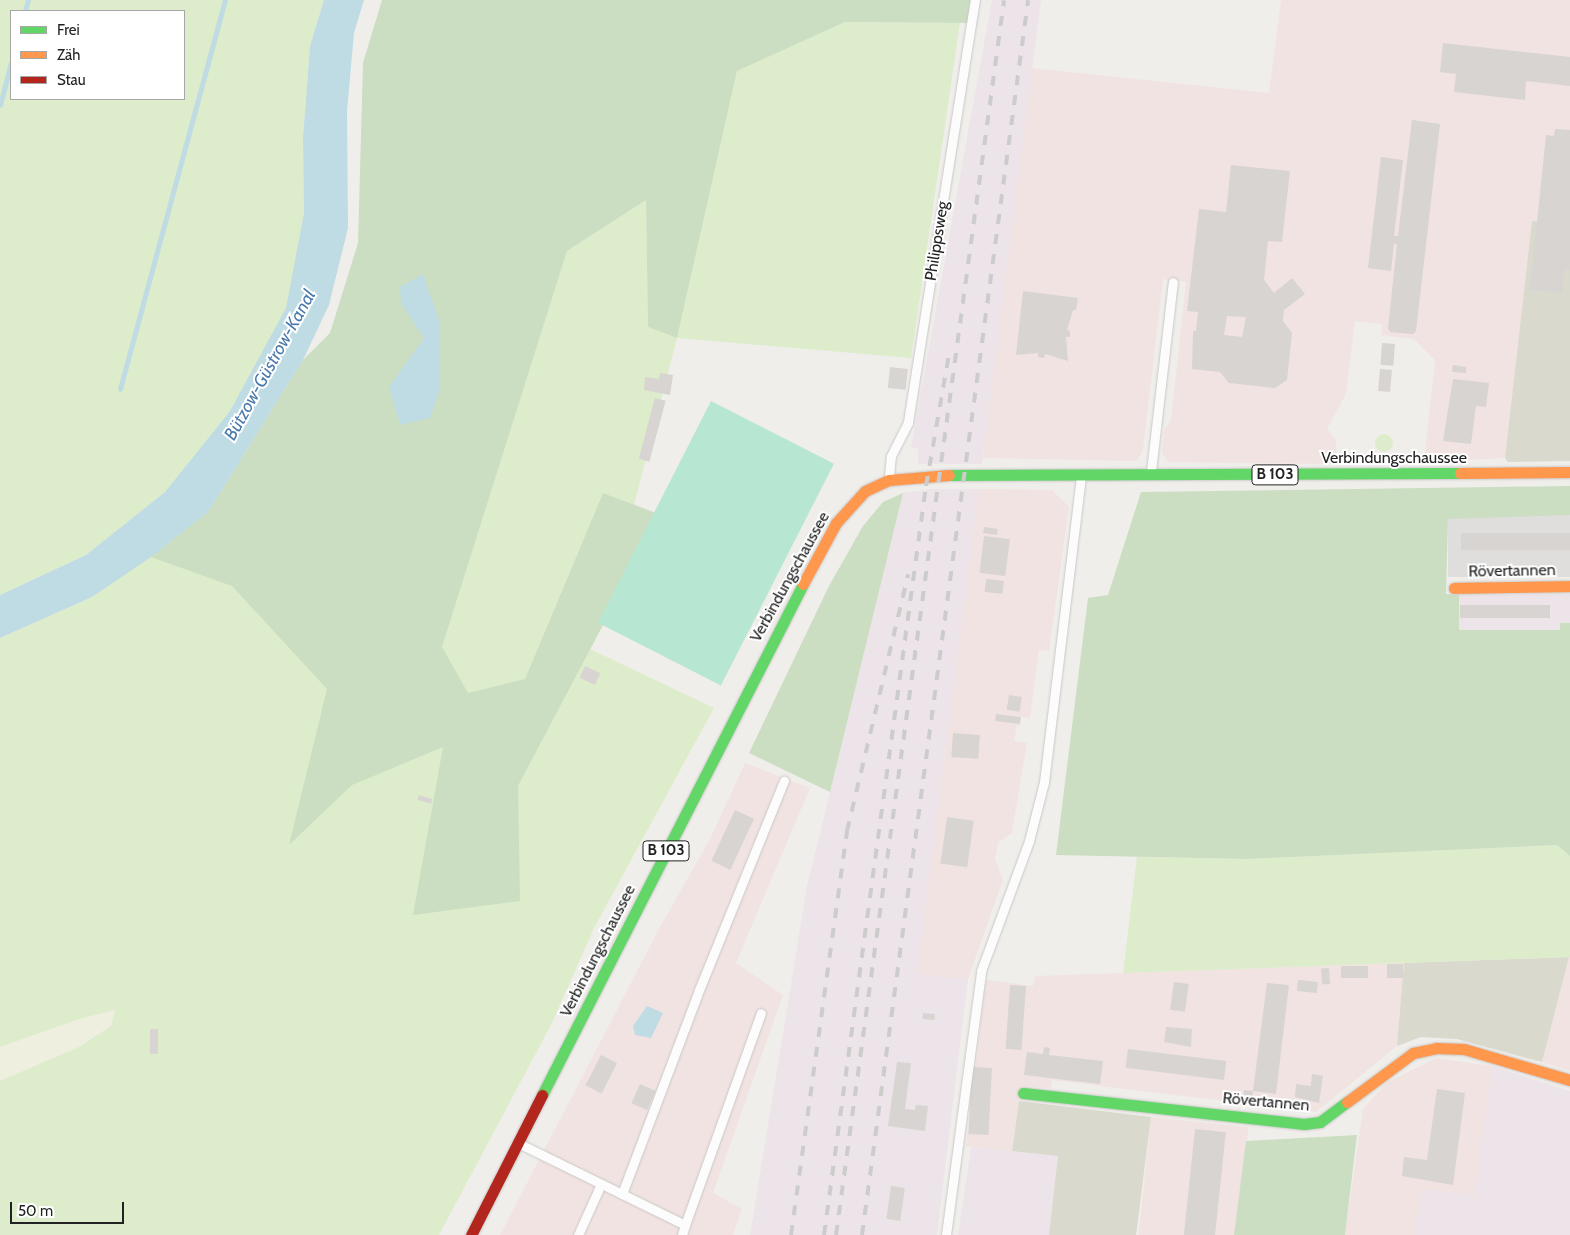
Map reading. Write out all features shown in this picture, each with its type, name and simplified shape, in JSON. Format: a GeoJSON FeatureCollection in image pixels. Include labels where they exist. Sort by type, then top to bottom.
{"type":"FeatureCollection","features":[{"type":"Feature","properties":{"kind":"main road","name":"Verbindungschaussee"},"geometry":{"type":"LineString","coordinates":[[471,1235],[821,548],[851,504],[865,491],[889,480],[928,475],[1150,476],[1570,472]]}},
{"type":"Feature","properties":{"kind":"main road","name":"Rövertannen"},"geometry":{"type":"LineString","coordinates":[[1454,588],[1570,586]]}},
{"type":"Feature","properties":{"kind":"main road","name":"Rövertannen"},"geometry":{"type":"LineString","coordinates":[[1023,1093],[1304,1124],[1320,1122],[1413,1053],[1436,1048],[1464,1049],[1570,1080]]}},
{"type":"Feature","properties":{"kind":"lane","name":"Philippsweg"},"geometry":{"type":"LineString","coordinates":[[889,480],[891,456],[909,413],[975,0]]}},
{"type":"Feature","properties":{"kind":"lane"},"geometry":{"type":"LineString","coordinates":[[1150,476],[1173,282]]}},
{"type":"Feature","properties":{"kind":"lane"},"geometry":{"type":"LineString","coordinates":[[946,1235],[981,971],[1029,841],[1044,782],[1081,476]]}},
{"type":"Feature","properties":{"kind":"lane"},"geometry":{"type":"LineString","coordinates":[[622,1194],[699,990],[784,781]]}},
{"type":"Feature","properties":{"kind":"lane"},"geometry":{"type":"LineString","coordinates":[[682,1235],[761,1013]]}},
{"type":"Feature","properties":{"kind":"lane"},"geometry":{"type":"LineString","coordinates":[[518,1142],[686,1225]]}},
{"type":"Feature","properties":{"kind":"lane"},"geometry":{"type":"LineString","coordinates":[[578,1235],[602,1184]]}},
{"type":"Feature","properties":{"kind":"shaded area"},"geometry":{"type":"Polygon","coordinates":[[[992,0],[1041,0],[982,464],[918,464],[918,449],[911,447],[992,0]]]}},
{"type":"Feature","properties":{"kind":"shaded area"},"geometry":{"type":"Polygon","coordinates":[[[1281,0],[1570,0],[1570,225],[1532,222],[1505,458],[1424,462],[1435,360],[1414,339],[1381,335],[1382,324],[1355,321],[1346,394],[1327,429],[1336,440],[1336,464],[1168,462],[1162,453],[1164,430],[1171,420],[1186,282],[1163,279],[1143,450],[1137,461],[983,458],[1031,68],[1269,93],[1281,0]]]}},
{"type":"Feature","properties":{"kind":"shaded area"},"geometry":{"type":"Polygon","coordinates":[[[1532,221],[1570,225],[1570,461],[1508,462],[1505,458],[1532,221]]]}},
{"type":"Feature","properties":{"kind":"shaded area"},"geometry":{"type":"Polygon","coordinates":[[[931,489],[979,489],[917,974],[968,979],[937,1235],[750,1235],[807,886],[903,493],[931,489]]]}},
{"type":"Feature","properties":{"kind":"shaded area"},"geometry":{"type":"Polygon","coordinates":[[[979,489],[1052,490],[1069,507],[1049,651],[1039,650],[1030,718],[1021,717],[1014,741],[1027,743],[1012,833],[998,843],[995,859],[1003,880],[968,979],[917,974],[979,489]]]}},
{"type":"Feature","properties":{"kind":"shaded area"},"geometry":{"type":"Polygon","coordinates":[[[1448,515],[1570,515],[1570,577],[1448,577],[1448,515]]]}},
{"type":"Feature","properties":{"kind":"shaded area"},"geometry":{"type":"Polygon","coordinates":[[[1570,594],[1570,623],[1561,623],[1560,630],[1459,630],[1459,595],[1570,594]]]}},
{"type":"Feature","properties":{"kind":"shaded area"},"geometry":{"type":"Polygon","coordinates":[[[745,763],[810,788],[736,963],[783,995],[713,1193],[742,1209],[733,1235],[500,1235],[660,927],[710,839],[745,763]]]}},
{"type":"Feature","properties":{"kind":"shaded area"},"geometry":{"type":"Polygon","coordinates":[[[1569,957],[1542,1062],[1457,1039],[1421,1037],[1397,1046],[1404,963],[1569,957]]]}},
{"type":"Feature","properties":{"kind":"shaded area"},"geometry":{"type":"Polygon","coordinates":[[[1570,957],[1570,1071],[1542,1062],[1570,957]]]}},
{"type":"Feature","properties":{"kind":"shaded area"},"geometry":{"type":"Polygon","coordinates":[[[1404,963],[1397,1046],[1316,1112],[1052,1080],[1051,1088],[1021,1086],[1012,1151],[966,1146],[986,980],[1033,986],[1035,976],[1404,963]]]}},
{"type":"Feature","properties":{"kind":"shaded area"},"geometry":{"type":"Polygon","coordinates":[[[1436,1058],[1492,1066],[1475,1196],[1423,1189],[1415,1235],[1345,1235],[1363,1109],[1386,1083],[1436,1058]]]}},
{"type":"Feature","properties":{"kind":"shaded area"},"geometry":{"type":"Polygon","coordinates":[[[1492,1066],[1570,1091],[1570,1235],[1415,1235],[1422,1189],[1475,1196],[1492,1066]]]}},
{"type":"Feature","properties":{"kind":"shaded area"},"geometry":{"type":"Polygon","coordinates":[[[1019,1101],[1151,1117],[1136,1235],[1049,1235],[1058,1156],[1012,1151],[1019,1101]]]}},
{"type":"Feature","properties":{"kind":"shaded area"},"geometry":{"type":"Polygon","coordinates":[[[1151,1117],[1248,1127],[1237,1235],[1139,1235],[1151,1117]]]}},
{"type":"Feature","properties":{"kind":"shaded area"},"geometry":{"type":"Polygon","coordinates":[[[971,1147],[1059,1156],[1049,1235],[958,1235],[971,1147]]]}},
{"type":"Feature","properties":{"kind":"green space"},"geometry":{"type":"Polygon","coordinates":[[[0,0],[324,0],[310,46],[303,138],[304,213],[287,308],[230,411],[165,492],[86,555],[0,595],[0,0]]]}},
{"type":"Feature","properties":{"kind":"green space"},"geometry":{"type":"Polygon","coordinates":[[[382,0],[975,0],[970,23],[845,22],[737,71],[677,338],[648,327],[646,200],[567,251],[442,647],[468,693],[525,679],[603,493],[656,513],[603,625],[518,786],[520,901],[413,915],[443,747],[352,785],[289,845],[327,689],[232,586],[151,557],[208,512],[303,360],[330,333],[358,243],[363,63],[382,0]]]}},
{"type":"Feature","properties":{"kind":"green space"},"geometry":{"type":"Polygon","coordinates":[[[845,22],[960,23],[911,358],[677,338],[737,71],[845,22]]]}},
{"type":"Feature","properties":{"kind":"green space"},"geometry":{"type":"Polygon","coordinates":[[[646,200],[648,327],[677,338],[634,505],[603,493],[525,679],[518,786],[590,649],[714,708],[594,928],[552,1023],[439,1235],[0,1235],[0,1081],[81,1046],[111,1026],[115,1010],[79,1019],[0,1047],[0,638],[92,597],[208,512],[303,360],[442,647],[567,251],[646,200]]]}},
{"type":"Feature","properties":{"kind":"green space"},"geometry":{"type":"Polygon","coordinates":[[[711,401],[834,464],[721,686],[598,623],[711,401]]]}},
{"type":"Feature","properties":{"kind":"green space"},"geometry":{"type":"Polygon","coordinates":[[[1384,434],[1390,437],[1393,443],[1390,449],[1384,452],[1378,449],[1375,443],[1378,437],[1384,434]]]}},
{"type":"Feature","properties":{"kind":"green space"},"geometry":{"type":"Polygon","coordinates":[[[1570,486],[1570,515],[1448,519],[1446,594],[1459,595],[1459,630],[1560,630],[1560,623],[1570,623],[1570,856],[1557,845],[1246,859],[1056,855],[1088,598],[1108,595],[1141,492],[1570,486]]]}},
{"type":"Feature","properties":{"kind":"green space"},"geometry":{"type":"Polygon","coordinates":[[[903,493],[830,792],[749,753],[829,586],[863,526],[883,502],[903,493]]]}},
{"type":"Feature","properties":{"kind":"green space"},"geometry":{"type":"Polygon","coordinates":[[[1557,845],[1570,856],[1570,957],[1123,973],[1137,857],[1246,859],[1557,845]]]}},
{"type":"Feature","properties":{"kind":"green space"},"geometry":{"type":"Polygon","coordinates":[[[115,1010],[111,1026],[81,1046],[0,1081],[0,1047],[79,1019],[115,1010]]]}},
{"type":"Feature","properties":{"kind":"green space"},"geometry":{"type":"Polygon","coordinates":[[[1357,1135],[1345,1235],[1234,1235],[1246,1141],[1357,1135]]]}},
{"type":"Feature","properties":{"kind":"water","name":"Bützow-Güstrow-Kanal"},"geometry":{"type":"Polygon","coordinates":[[[324,0],[364,0],[354,33],[347,111],[348,228],[329,305],[303,360],[208,512],[151,557],[92,597],[0,638],[0,595],[86,555],[165,492],[230,411],[286,308],[304,213],[303,138],[310,46],[324,0]]]}},
{"type":"Feature","properties":{"kind":"water"},"geometry":{"type":"Polygon","coordinates":[[[423,274],[440,323],[439,392],[430,418],[400,425],[389,387],[424,338],[401,304],[400,287],[423,274]]]}},
{"type":"Feature","properties":{"kind":"water"},"geometry":{"type":"Polygon","coordinates":[[[647,1006],[663,1013],[651,1038],[635,1035],[633,1026],[647,1006]]]}},
{"type":"Feature","properties":{"kind":"building"},"geometry":{"type":"Polygon","coordinates":[[[1443,43],[1570,57],[1570,86],[1526,81],[1525,100],[1454,92],[1456,74],[1440,72],[1443,43]]]}},
{"type":"Feature","properties":{"kind":"building"},"geometry":{"type":"Polygon","coordinates":[[[1412,120],[1440,124],[1416,331],[1413,334],[1390,332],[1388,328],[1397,244],[1394,244],[1391,271],[1368,268],[1381,157],[1403,160],[1394,236],[1398,236],[1412,120]]]}},
{"type":"Feature","properties":{"kind":"building"},"geometry":{"type":"Polygon","coordinates":[[[1555,129],[1570,130],[1570,270],[1564,269],[1562,293],[1530,290],[1546,135],[1554,136],[1555,129]]]}},
{"type":"Feature","properties":{"kind":"building"},"geometry":{"type":"Polygon","coordinates":[[[1231,165],[1290,171],[1282,242],[1268,241],[1264,280],[1274,293],[1292,278],[1305,294],[1284,310],[1283,321],[1292,333],[1287,380],[1275,388],[1229,383],[1220,372],[1192,369],[1193,331],[1196,331],[1198,312],[1187,311],[1199,209],[1226,212],[1231,165]],[[1227,316],[1224,335],[1242,337],[1246,317],[1227,316]]]}},
{"type":"Feature","properties":{"kind":"building"},"geometry":{"type":"Polygon","coordinates":[[[1023,291],[1078,298],[1076,310],[1073,310],[1067,330],[1070,331],[1070,337],[1066,337],[1068,361],[1045,354],[1044,358],[1038,357],[1038,353],[1016,355],[1023,291]]]}},
{"type":"Feature","properties":{"kind":"building"},"geometry":{"type":"Polygon","coordinates":[[[1382,343],[1395,344],[1393,366],[1380,365],[1382,343]]]}},
{"type":"Feature","properties":{"kind":"building"},"geometry":{"type":"Polygon","coordinates":[[[1453,365],[1466,367],[1466,373],[1452,372],[1453,365]]]}},
{"type":"Feature","properties":{"kind":"building"},"geometry":{"type":"Polygon","coordinates":[[[890,367],[908,369],[906,390],[888,388],[890,367]]]}},
{"type":"Feature","properties":{"kind":"building"},"geometry":{"type":"Polygon","coordinates":[[[1380,369],[1392,370],[1390,392],[1378,391],[1380,369]]]}},
{"type":"Feature","properties":{"kind":"building"},"geometry":{"type":"Polygon","coordinates":[[[660,373],[673,375],[670,395],[644,390],[645,377],[659,379],[660,373]]]}},
{"type":"Feature","properties":{"kind":"building"},"geometry":{"type":"Polygon","coordinates":[[[1453,379],[1489,383],[1486,407],[1476,406],[1471,444],[1443,441],[1453,379]]]}},
{"type":"Feature","properties":{"kind":"building"},"geometry":{"type":"Polygon","coordinates":[[[655,398],[666,401],[649,462],[639,459],[655,398]]]}},
{"type":"Feature","properties":{"kind":"building"},"geometry":{"type":"Polygon","coordinates":[[[984,527],[998,529],[997,535],[983,533],[984,527]]]}},
{"type":"Feature","properties":{"kind":"building"},"geometry":{"type":"Polygon","coordinates":[[[1461,533],[1570,533],[1570,550],[1461,550],[1461,533]]]}},
{"type":"Feature","properties":{"kind":"building"},"geometry":{"type":"Polygon","coordinates":[[[984,536],[1010,539],[1005,576],[979,573],[984,536]]]}},
{"type":"Feature","properties":{"kind":"building"},"geometry":{"type":"Polygon","coordinates":[[[986,579],[1004,581],[1003,594],[985,592],[986,579]]]}},
{"type":"Feature","properties":{"kind":"building"},"geometry":{"type":"Polygon","coordinates":[[[1460,605],[1550,605],[1550,618],[1460,618],[1460,605]]]}},
{"type":"Feature","properties":{"kind":"building"},"geometry":{"type":"Polygon","coordinates":[[[585,666],[600,673],[595,685],[580,678],[585,666]]]}},
{"type":"Feature","properties":{"kind":"building"},"geometry":{"type":"Polygon","coordinates":[[[1009,695],[1022,697],[1019,712],[1007,710],[1009,695]]]}},
{"type":"Feature","properties":{"kind":"building"},"geometry":{"type":"Polygon","coordinates":[[[996,714],[1021,717],[1020,724],[995,721],[996,714]]]}},
{"type":"Feature","properties":{"kind":"building"},"geometry":{"type":"Polygon","coordinates":[[[953,733],[980,735],[978,759],[951,757],[953,733]]]}},
{"type":"Feature","properties":{"kind":"building"},"geometry":{"type":"Polygon","coordinates":[[[419,795],[432,799],[431,804],[418,800],[419,795]]]}},
{"type":"Feature","properties":{"kind":"building"},"geometry":{"type":"Polygon","coordinates":[[[735,810],[754,819],[730,870],[711,861],[735,810]]]}},
{"type":"Feature","properties":{"kind":"building"},"geometry":{"type":"Polygon","coordinates":[[[947,817],[974,821],[967,867],[940,864],[947,817]]]}},
{"type":"Feature","properties":{"kind":"building"},"geometry":{"type":"Polygon","coordinates":[[[1387,964],[1403,964],[1403,978],[1387,978],[1387,964]]]}},
{"type":"Feature","properties":{"kind":"building"},"geometry":{"type":"Polygon","coordinates":[[[1341,966],[1368,966],[1368,978],[1341,978],[1341,966]]]}},
{"type":"Feature","properties":{"kind":"building"},"geometry":{"type":"Polygon","coordinates":[[[1329,968],[1330,984],[1322,985],[1321,969],[1329,968]]]}},
{"type":"Feature","properties":{"kind":"building"},"geometry":{"type":"Polygon","coordinates":[[[1298,980],[1318,982],[1317,993],[1297,991],[1298,980]]]}},
{"type":"Feature","properties":{"kind":"building"},"geometry":{"type":"Polygon","coordinates":[[[1174,982],[1189,984],[1185,1012],[1170,1010],[1174,982]]]}},
{"type":"Feature","properties":{"kind":"building"},"geometry":{"type":"Polygon","coordinates":[[[1267,983],[1289,985],[1276,1094],[1253,1091],[1267,983]]]}},
{"type":"Feature","properties":{"kind":"building"},"geometry":{"type":"Polygon","coordinates":[[[1010,985],[1026,986],[1021,1050],[1006,1049],[1010,985]]]}},
{"type":"Feature","properties":{"kind":"building"},"geometry":{"type":"Polygon","coordinates":[[[923,1013],[935,1014],[934,1020],[922,1019],[923,1013]]]}},
{"type":"Feature","properties":{"kind":"building"},"geometry":{"type":"Polygon","coordinates":[[[1166,1027],[1192,1029],[1191,1047],[1164,1042],[1166,1027]]]}},
{"type":"Feature","properties":{"kind":"building"},"geometry":{"type":"Polygon","coordinates":[[[150,1029],[158,1029],[158,1054],[150,1054],[150,1029]]]}},
{"type":"Feature","properties":{"kind":"building"},"geometry":{"type":"Polygon","coordinates":[[[1044,1047],[1050,1048],[1049,1055],[1103,1061],[1100,1084],[1024,1075],[1027,1052],[1043,1054],[1044,1047]]]}},
{"type":"Feature","properties":{"kind":"building"},"geometry":{"type":"Polygon","coordinates":[[[1128,1049],[1226,1061],[1224,1080],[1126,1068],[1128,1049]]]}},
{"type":"Feature","properties":{"kind":"building"},"geometry":{"type":"Polygon","coordinates":[[[601,1055],[617,1063],[602,1093],[586,1085],[601,1055]]]}},
{"type":"Feature","properties":{"kind":"building"},"geometry":{"type":"Polygon","coordinates":[[[897,1062],[911,1063],[905,1109],[915,1110],[916,1105],[928,1106],[925,1131],[888,1126],[897,1062]]]}},
{"type":"Feature","properties":{"kind":"building"},"geometry":{"type":"Polygon","coordinates":[[[972,1067],[992,1068],[988,1135],[968,1134],[972,1067]]]}},
{"type":"Feature","properties":{"kind":"building"},"geometry":{"type":"Polygon","coordinates":[[[1312,1074],[1323,1076],[1319,1103],[1295,1097],[1296,1084],[1311,1086],[1312,1074]]]}},
{"type":"Feature","properties":{"kind":"building"},"geometry":{"type":"Polygon","coordinates":[[[640,1084],[656,1091],[647,1110],[631,1103],[640,1084]]]}},
{"type":"Feature","properties":{"kind":"building"},"geometry":{"type":"Polygon","coordinates":[[[1437,1089],[1465,1093],[1453,1185],[1402,1176],[1404,1157],[1427,1160],[1437,1089]]]}},
{"type":"Feature","properties":{"kind":"building"},"geometry":{"type":"Polygon","coordinates":[[[1244,1090],[1253,1091],[1252,1102],[1243,1101],[1244,1090]]]}},
{"type":"Feature","properties":{"kind":"building"},"geometry":{"type":"Polygon","coordinates":[[[1195,1129],[1226,1132],[1215,1235],[1184,1235],[1195,1129]]]}},
{"type":"Feature","properties":{"kind":"building"},"geometry":{"type":"Polygon","coordinates":[[[891,1186],[905,1188],[900,1221],[886,1219],[891,1186]]]}},
{"type":"Feature","properties":{"kind":"waterway"},"geometry":{"type":"LineString","coordinates":[[25,10],[28,0]]}},
{"type":"Feature","properties":{"kind":"waterway"},"geometry":{"type":"LineString","coordinates":[[120,389],[225,0]]}},
{"type":"Feature","properties":{"kind":"waterway"},"geometry":{"type":"LineString","coordinates":[[0,105],[10,67]]}},
{"type":"Feature","properties":{"kind":"railway"},"geometry":{"type":"LineString","coordinates":[[836,1235],[1004,0]]}},
{"type":"Feature","properties":{"kind":"railway"},"geometry":{"type":"LineString","coordinates":[[862,1235],[1028,0]]}},
{"type":"Feature","properties":{"kind":"railway"},"geometry":{"type":"LineString","coordinates":[[824,1235],[926,486],[949,354]]}},
{"type":"Feature","properties":{"kind":"railway"},"geometry":{"type":"LineString","coordinates":[[791,1235],[847,831],[908,574]]}},
{"type":"Feature","properties":{"kind":"traffic: fast"},"geometry":{"type":"LineString","coordinates":[[949,475],[1460,473]]}},
{"type":"Feature","properties":{"kind":"traffic: fast"},"geometry":{"type":"LineString","coordinates":[[542,1095],[803,584]]}},
{"type":"Feature","properties":{"kind":"traffic: fast"},"geometry":{"type":"LineString","coordinates":[[1023,1093],[1304,1124],[1320,1122],[1347,1102]]}},
{"type":"Feature","properties":{"kind":"traffic: slow"},"geometry":{"type":"LineString","coordinates":[[1460,473],[1570,472]]}},
{"type":"Feature","properties":{"kind":"traffic: slow"},"geometry":{"type":"LineString","coordinates":[[803,584],[836,523],[865,491],[889,480],[949,475]]}},
{"type":"Feature","properties":{"kind":"traffic: slow"},"geometry":{"type":"LineString","coordinates":[[1454,588],[1570,586]]}},
{"type":"Feature","properties":{"kind":"traffic: slow"},"geometry":{"type":"LineString","coordinates":[[1347,1102],[1413,1053],[1436,1048],[1464,1049],[1570,1080]]}},
{"type":"Feature","properties":{"kind":"traffic: jam"},"geometry":{"type":"LineString","coordinates":[[471,1235],[542,1095]]}}]}
